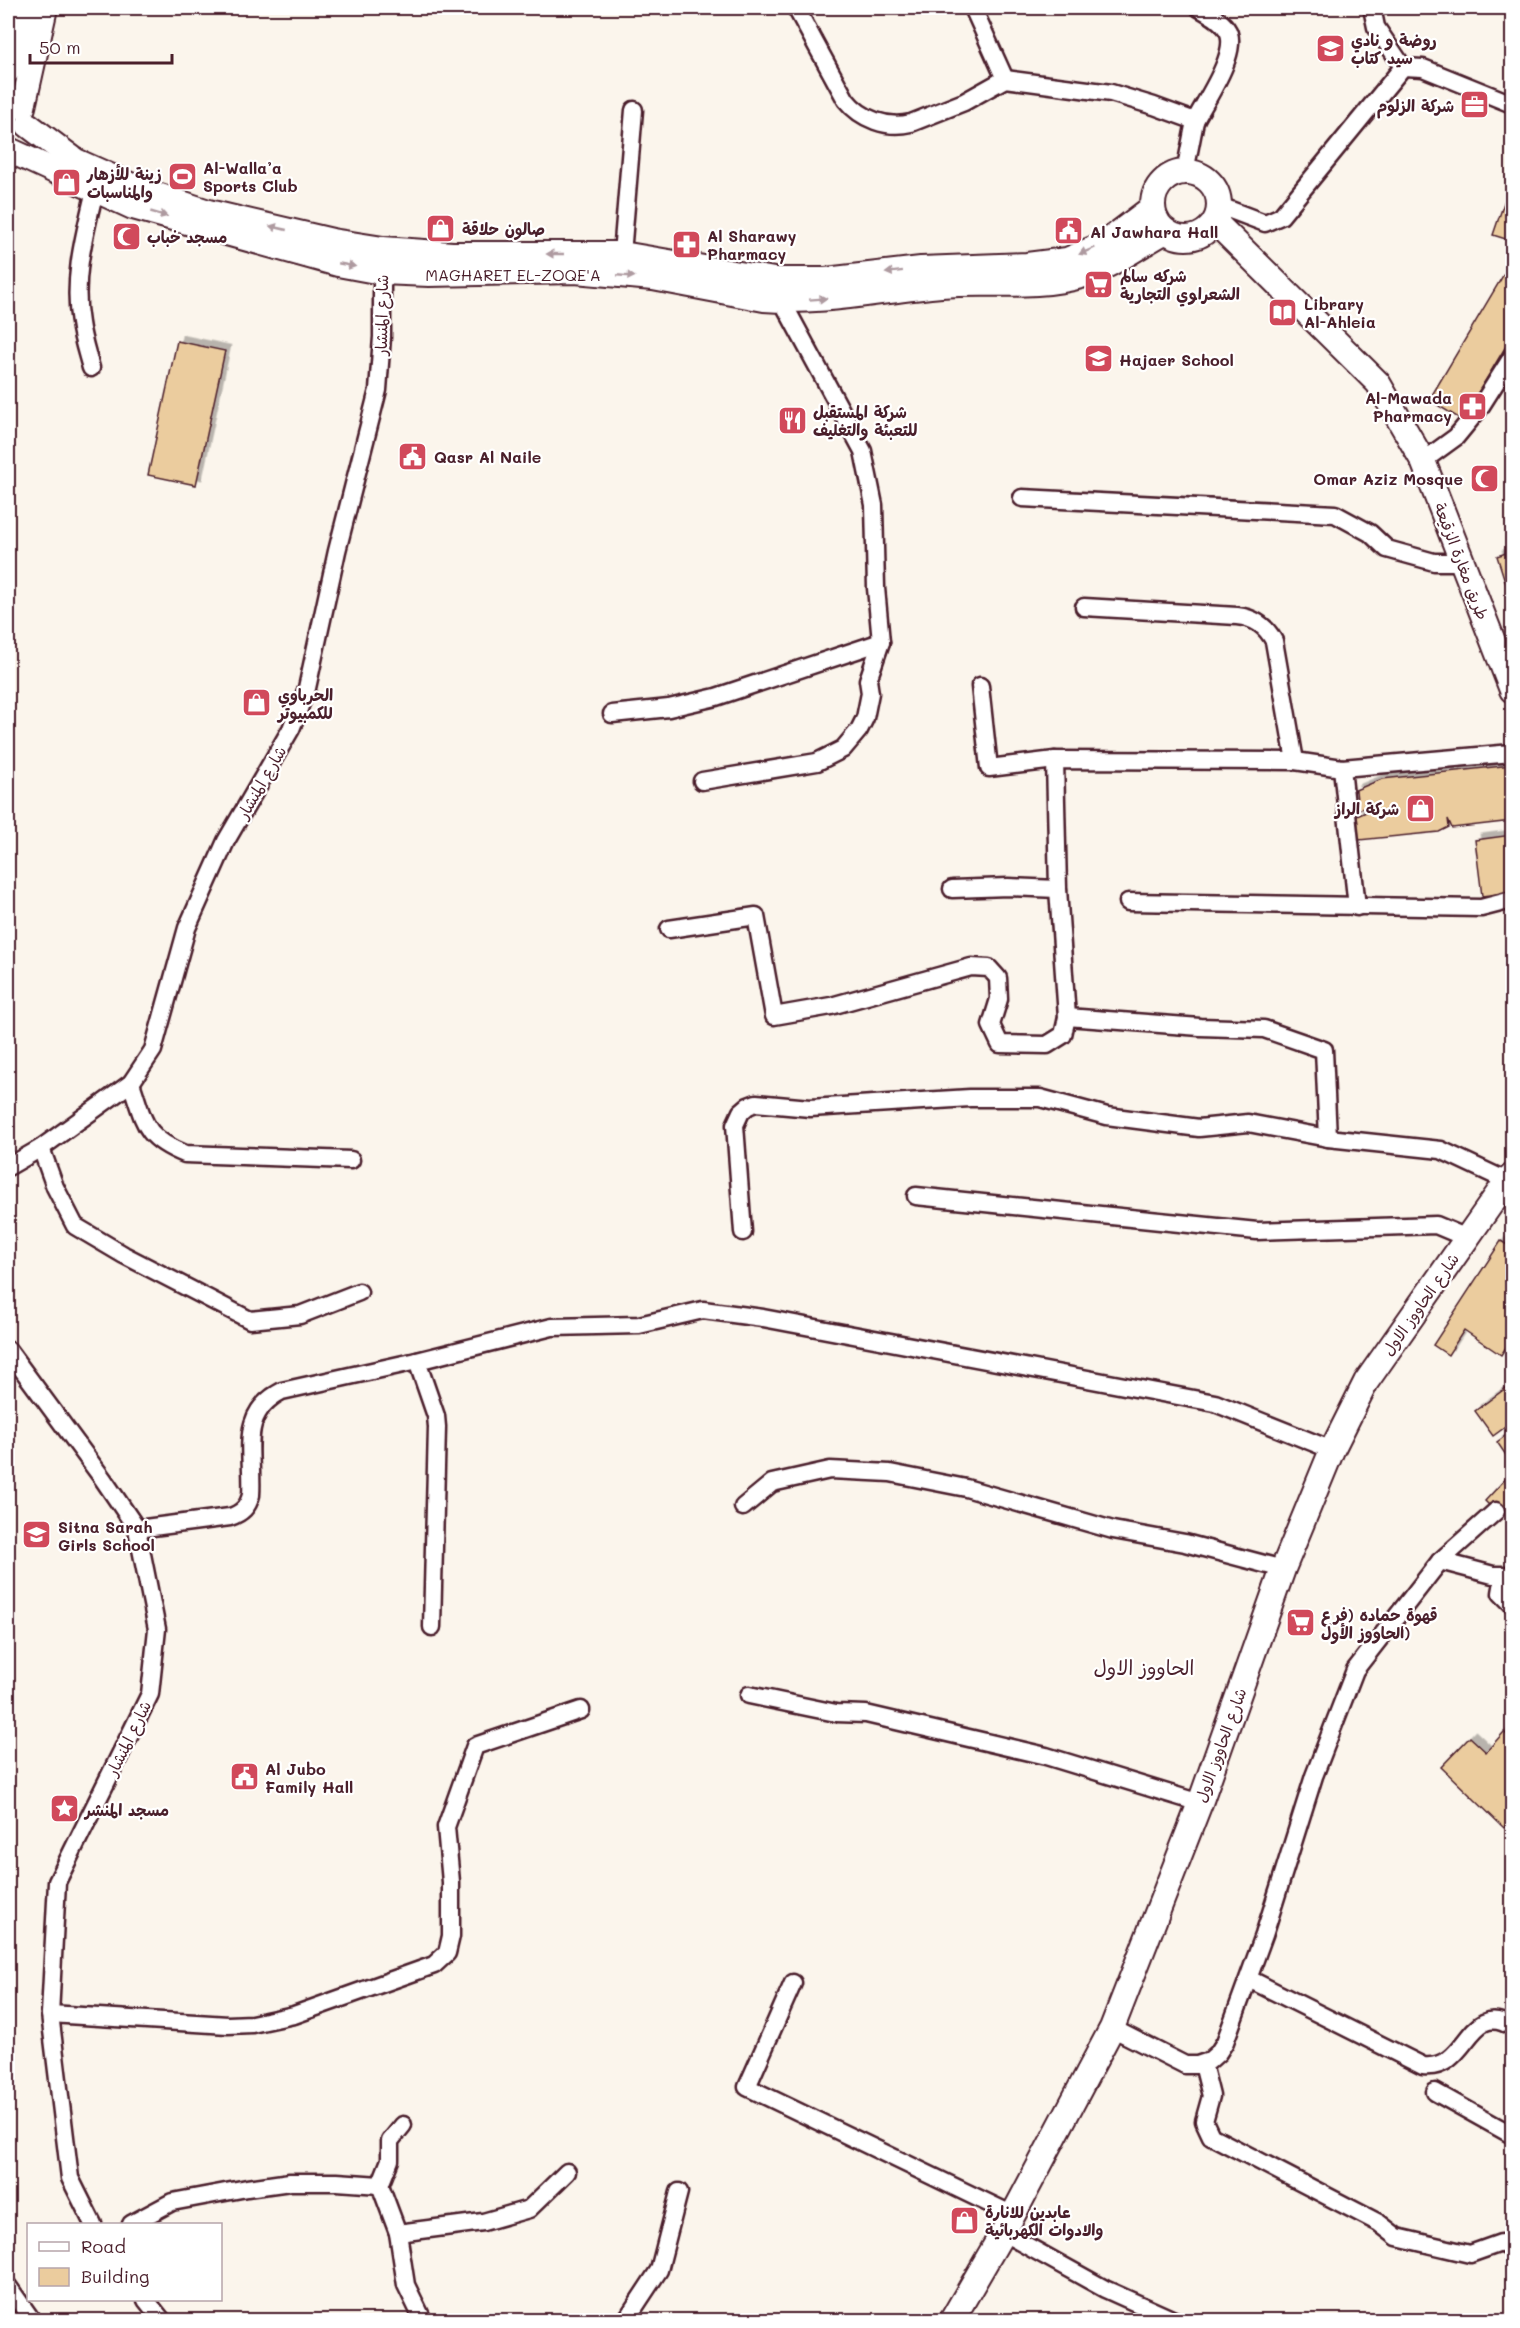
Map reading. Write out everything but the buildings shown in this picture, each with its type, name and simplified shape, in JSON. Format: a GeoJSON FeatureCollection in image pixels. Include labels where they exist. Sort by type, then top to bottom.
{"type":"FeatureCollection","features":[{"type":"Feature","properties":{"kind":"street"},"geometry":{"type":"LineString","coordinates":[[8,70],[25,8]]}},
{"type":"Feature","properties":{"kind":"street"},"geometry":{"type":"LineString","coordinates":[[8,150],[22,140],[19,109],[45,8]]}},
{"type":"Feature","properties":{"kind":"street"},"geometry":{"type":"LineString","coordinates":[[796,8],[846,100],[852,108],[872,120],[910,123],[964,102],[1005,79],[1111,93],[1195,121]]}},
{"type":"Feature","properties":{"kind":"street"},"geometry":{"type":"LineString","coordinates":[[973,8],[1005,79]]}},
{"type":"Feature","properties":{"kind":"street"},"geometry":{"type":"LineString","coordinates":[[1185,172],[1195,121],[1227,59],[1231,44],[1224,26],[1199,8]]}},
{"type":"Feature","properties":{"kind":"street"},"geometry":{"type":"LineString","coordinates":[[1372,8],[1376,27],[1403,67]]}},
{"type":"Feature","properties":{"kind":"street"},"geometry":{"type":"LineString","coordinates":[[1217,214],[1265,223],[1281,216],[1403,67],[1423,68],[1512,104]]}},
{"type":"Feature","properties":{"kind":"street","name":"MAGHARET EL-ZOQE'A"},"geometry":{"type":"LineString","coordinates":[[19,109],[76,161],[139,189],[208,212],[332,241],[382,261],[429,274],[574,271],[653,278],[764,300],[819,299],[942,285],[1029,285],[1060,281],[1105,266],[1166,231]]}},
{"type":"Feature","properties":{"kind":"street"},"geometry":{"type":"LineString","coordinates":[[622,255],[634,110]]}},
{"type":"Feature","properties":{"kind":"street","name":"MAGHARET EL-ZOQE'A"},"geometry":{"type":"LineString","coordinates":[[8,150],[133,207],[338,264],[452,254],[622,255],[774,280],[826,280],[921,269],[1027,265],[1067,260],[1104,244],[1153,207]]}},
{"type":"Feature","properties":{"kind":"street"},"geometry":{"type":"LineString","coordinates":[[1185,172],[1205,178],[1218,194],[1217,214],[1203,234],[1192,238],[1181,238],[1166,231],[1155,217],[1153,207],[1158,187],[1175,174],[1185,172]]}},
{"type":"Feature","properties":{"kind":"street"},"geometry":{"type":"LineString","coordinates":[[91,368],[79,322],[78,292],[80,253],[95,190]]}},
{"type":"Feature","properties":{"kind":"street","name":"طريق مغارة الزقيعة"},"geometry":{"type":"LineString","coordinates":[[1217,214],[1378,382],[1423,462],[1512,690]]}},
{"type":"Feature","properties":{"kind":"street","name":"شارع المنشار"},"geometry":{"type":"LineString","coordinates":[[8,1167],[40,1148],[131,1083],[153,1050],[187,928],[226,841],[291,729],[307,688],[337,551],[378,390],[382,337],[382,261]]}},
{"type":"Feature","properties":{"kind":"street"},"geometry":{"type":"LineString","coordinates":[[702,781],[817,762],[843,749],[852,740],[865,718],[870,693],[868,680],[881,642],[876,588],[874,505],[863,451],[782,301]]}},
{"type":"Feature","properties":{"kind":"street"},"geometry":{"type":"LineString","coordinates":[[1423,462],[1456,437],[1479,409],[1512,357]]}},
{"type":"Feature","properties":{"kind":"street"},"geometry":{"type":"LineString","coordinates":[[1022,498],[1335,514],[1370,533],[1387,549],[1434,562],[1462,561]]}},
{"type":"Feature","properties":{"kind":"street"},"geometry":{"type":"LineString","coordinates":[[1084,607],[1237,616],[1257,621],[1267,629],[1274,641],[1295,761]]}},
{"type":"Feature","properties":{"kind":"street"},"geometry":{"type":"LineString","coordinates":[[612,714],[669,708],[716,697],[881,642]]}},
{"type":"Feature","properties":{"kind":"street"},"geometry":{"type":"LineString","coordinates":[[980,686],[989,768],[1055,760],[1295,761],[1342,768],[1512,753]]}},
{"type":"Feature","properties":{"kind":"street"},"geometry":{"type":"LineString","coordinates":[[669,929],[756,916],[774,1016],[831,1006],[971,967],[989,968],[998,978],[999,999],[991,1024],[1000,1044],[1047,1045],[1063,1035],[1067,1017],[1058,889],[1055,760]]}},
{"type":"Feature","properties":{"kind":"street"},"geometry":{"type":"LineString","coordinates":[[1342,768],[1357,907]]}},
{"type":"Feature","properties":{"kind":"street"},"geometry":{"type":"LineString","coordinates":[[951,889],[1008,887],[1058,889]]}},
{"type":"Feature","properties":{"kind":"street"},"geometry":{"type":"LineString","coordinates":[[1128,902],[1481,908],[1512,900]]}},
{"type":"Feature","properties":{"kind":"street"},"geometry":{"type":"LineString","coordinates":[[1067,1017],[1200,1027],[1264,1029],[1324,1050],[1328,1138]]}},
{"type":"Feature","properties":{"kind":"street"},"geometry":{"type":"LineString","coordinates":[[131,1083],[147,1130],[164,1145],[185,1154],[351,1160]]}},
{"type":"Feature","properties":{"kind":"street"},"geometry":{"type":"LineString","coordinates":[[743,1233],[735,1129],[741,1112],[756,1103],[810,1108],[970,1098],[1040,1098],[1107,1116],[1199,1128],[1248,1123],[1328,1138],[1441,1150],[1510,1179]]}},
{"type":"Feature","properties":{"kind":"street"},"geometry":{"type":"LineString","coordinates":[[40,1148],[75,1227],[250,1320],[300,1315],[359,1292]]}},
{"type":"Feature","properties":{"kind":"street","name":"شارع الحاووز الاول"},"geometry":{"type":"LineString","coordinates":[[952,2320],[1008,2224],[1112,2028],[1200,1803],[1283,1569],[1332,1450],[1366,1382],[1510,1179]]}},
{"type":"Feature","properties":{"kind":"street"},"geometry":{"type":"LineString","coordinates":[[916,1196],[1257,1231],[1436,1225],[1467,1238]]}},
{"type":"Feature","properties":{"kind":"street"},"geometry":{"type":"LineString","coordinates":[[137,1529],[230,1516],[242,1510],[252,1495],[250,1438],[253,1422],[257,1412],[272,1396],[286,1389],[417,1361],[552,1328],[639,1325],[690,1311],[716,1310],[1215,1403],[1332,1450]]}},
{"type":"Feature","properties":{"kind":"street","name":"شارع المنشار"},"geometry":{"type":"LineString","coordinates":[[8,1350],[137,1529],[157,1629],[150,1694],[57,1882],[50,2014],[70,2178],[92,2223]]}},
{"type":"Feature","properties":{"kind":"street"},"geometry":{"type":"LineString","coordinates":[[417,1361],[436,1416],[437,1427],[432,1627]]}},
{"type":"Feature","properties":{"kind":"street"},"geometry":{"type":"LineString","coordinates":[[743,1507],[772,1484],[830,1470],[890,1473],[966,1488],[1113,1530],[1185,1543],[1283,1569]]}},
{"type":"Feature","properties":{"kind":"street"},"geometry":{"type":"LineString","coordinates":[[1112,2028],[1179,2064],[1191,2066],[1203,2064],[1214,2058],[1222,2048],[1249,1979],[1314,1776],[1355,1670],[1440,1561],[1496,1512]]}},
{"type":"Feature","properties":{"kind":"street"},"geometry":{"type":"LineString","coordinates":[[1440,1561],[1508,1576],[1502,1593],[1512,1604]]}},
{"type":"Feature","properties":{"kind":"street"},"geometry":{"type":"LineString","coordinates":[[749,1695],[836,1713],[866,1714],[1034,1754],[1200,1803]]}},
{"type":"Feature","properties":{"kind":"street"},"geometry":{"type":"LineString","coordinates":[[50,2014],[228,2025],[252,2024],[294,2015],[434,1965],[447,1953],[452,1936],[451,1882],[446,1827],[475,1746],[581,1710]]}},
{"type":"Feature","properties":{"kind":"street"},"geometry":{"type":"LineString","coordinates":[[1249,1979],[1423,2066],[1436,2066],[1447,2062],[1456,2054],[1472,2031],[1485,2023],[1499,2021],[1512,2027]]}},
{"type":"Feature","properties":{"kind":"street"},"geometry":{"type":"LineString","coordinates":[[793,1983],[747,2087],[1008,2224],[1105,2289],[1174,2320]]}},
{"type":"Feature","properties":{"kind":"street"},"geometry":{"type":"LineString","coordinates":[[1203,2064],[1211,2096],[1204,2121],[1211,2136],[1379,2223],[1397,2237],[1470,2254],[1501,2243],[1512,2249]]}},
{"type":"Feature","properties":{"kind":"street"},"geometry":{"type":"LineString","coordinates":[[1435,2092],[1512,2135]]}},
{"type":"Feature","properties":{"kind":"street"},"geometry":{"type":"LineString","coordinates":[[403,2125],[390,2141],[390,2160],[380,2185],[398,2233],[406,2285],[423,2320]]}},
{"type":"Feature","properties":{"kind":"street"},"geometry":{"type":"LineString","coordinates":[[398,2233],[483,2222],[529,2209],[567,2172]]}},
{"type":"Feature","properties":{"kind":"street"},"geometry":{"type":"LineString","coordinates":[[133,2223],[172,2202],[248,2188],[290,2182],[380,2185]]}},
{"type":"Feature","properties":{"kind":"street"},"geometry":{"type":"LineString","coordinates":[[626,2320],[659,2270],[679,2192]]}},
{"type":"Feature","properties":{"kind":"street"},"geometry":{"type":"LineString","coordinates":[[8,2286],[32,2320]]}},
{"type":"Feature","properties":{"kind":"street"},"geometry":{"type":"LineString","coordinates":[[147,2301],[162,2320]]}},
{"type":"Feature","properties":{"kind":"place","name":"روضة و نادي سيد كتاب"},"geometry":{"type":"Point","coordinates":[1330,48]}},
{"type":"Feature","properties":{"kind":"place","name":"شركة الزلوم"},"geometry":{"type":"Point","coordinates":[1475,105]}},
{"type":"Feature","properties":{"kind":"place","name":"Al-Walla’a Sports Club"},"geometry":{"type":"Point","coordinates":[182,176]}},
{"type":"Feature","properties":{"kind":"place","name":"زينة للأزهار والمناسبات"},"geometry":{"type":"Point","coordinates":[66,182]}},
{"type":"Feature","properties":{"kind":"place","name":"صالون حلاقة"},"geometry":{"type":"Point","coordinates":[441,228]}},
{"type":"Feature","properties":{"kind":"place","name":"Al Jawhara Hall"},"geometry":{"type":"Point","coordinates":[1069,231]}},
{"type":"Feature","properties":{"kind":"place","name":"مسجد خباب"},"geometry":{"type":"Point","coordinates":[126,236]}},
{"type":"Feature","properties":{"kind":"place","name":"Al Sharawy Pharmacy"},"geometry":{"type":"Point","coordinates":[686,244]}},
{"type":"Feature","properties":{"kind":"place","name":"شركه سالم الشعراوي التجارية"},"geometry":{"type":"Point","coordinates":[1099,284]}},
{"type":"Feature","properties":{"kind":"place","name":"Library Al-Ahleia"},"geometry":{"type":"Point","coordinates":[1283,312]}},
{"type":"Feature","properties":{"kind":"place","name":"Hajaer School"},"geometry":{"type":"Point","coordinates":[1098,359]}},
{"type":"Feature","properties":{"kind":"place","name":"Al-Mawada Pharmacy"},"geometry":{"type":"Point","coordinates":[1473,406]}},
{"type":"Feature","properties":{"kind":"place","name":"شركة المستقبل للتعبئة والتغليف"},"geometry":{"type":"Point","coordinates":[792,420]}},
{"type":"Feature","properties":{"kind":"place","name":"Qasr Al Naile"},"geometry":{"type":"Point","coordinates":[413,456]}},
{"type":"Feature","properties":{"kind":"place","name":"Omar Aziz Mosque"},"geometry":{"type":"Point","coordinates":[1484,478]}},
{"type":"Feature","properties":{"kind":"place","name":"الحرباوي للكمبيوتر"},"geometry":{"type":"Point","coordinates":[257,703]}},
{"type":"Feature","properties":{"kind":"place","name":"شركة الراز"},"geometry":{"type":"Point","coordinates":[1420,808]}},
{"type":"Feature","properties":{"kind":"place","name":"Sitna Sarah Girls School"},"geometry":{"type":"Point","coordinates":[37,1535]}},
{"type":"Feature","properties":{"kind":"place","name":"قهوة حماده (فرع الحاووز الأول)"},"geometry":{"type":"Point","coordinates":[1300,1623]}},
{"type":"Feature","properties":{"kind":"place","name":"Al Jubo Family Hall"},"geometry":{"type":"Point","coordinates":[244,1777]}},
{"type":"Feature","properties":{"kind":"place","name":"مسجد المنشر"},"geometry":{"type":"Point","coordinates":[64,1809]}},
{"type":"Feature","properties":{"kind":"place","name":"عابدين للانارة والادوات الكهربائية"},"geometry":{"type":"Point","coordinates":[964,2220]}},
{"type":"Feature","properties":{"kind":"district","name":"الحاووز الاول"},"geometry":{"type":"Point","coordinates":[1144,1667]}}]}
